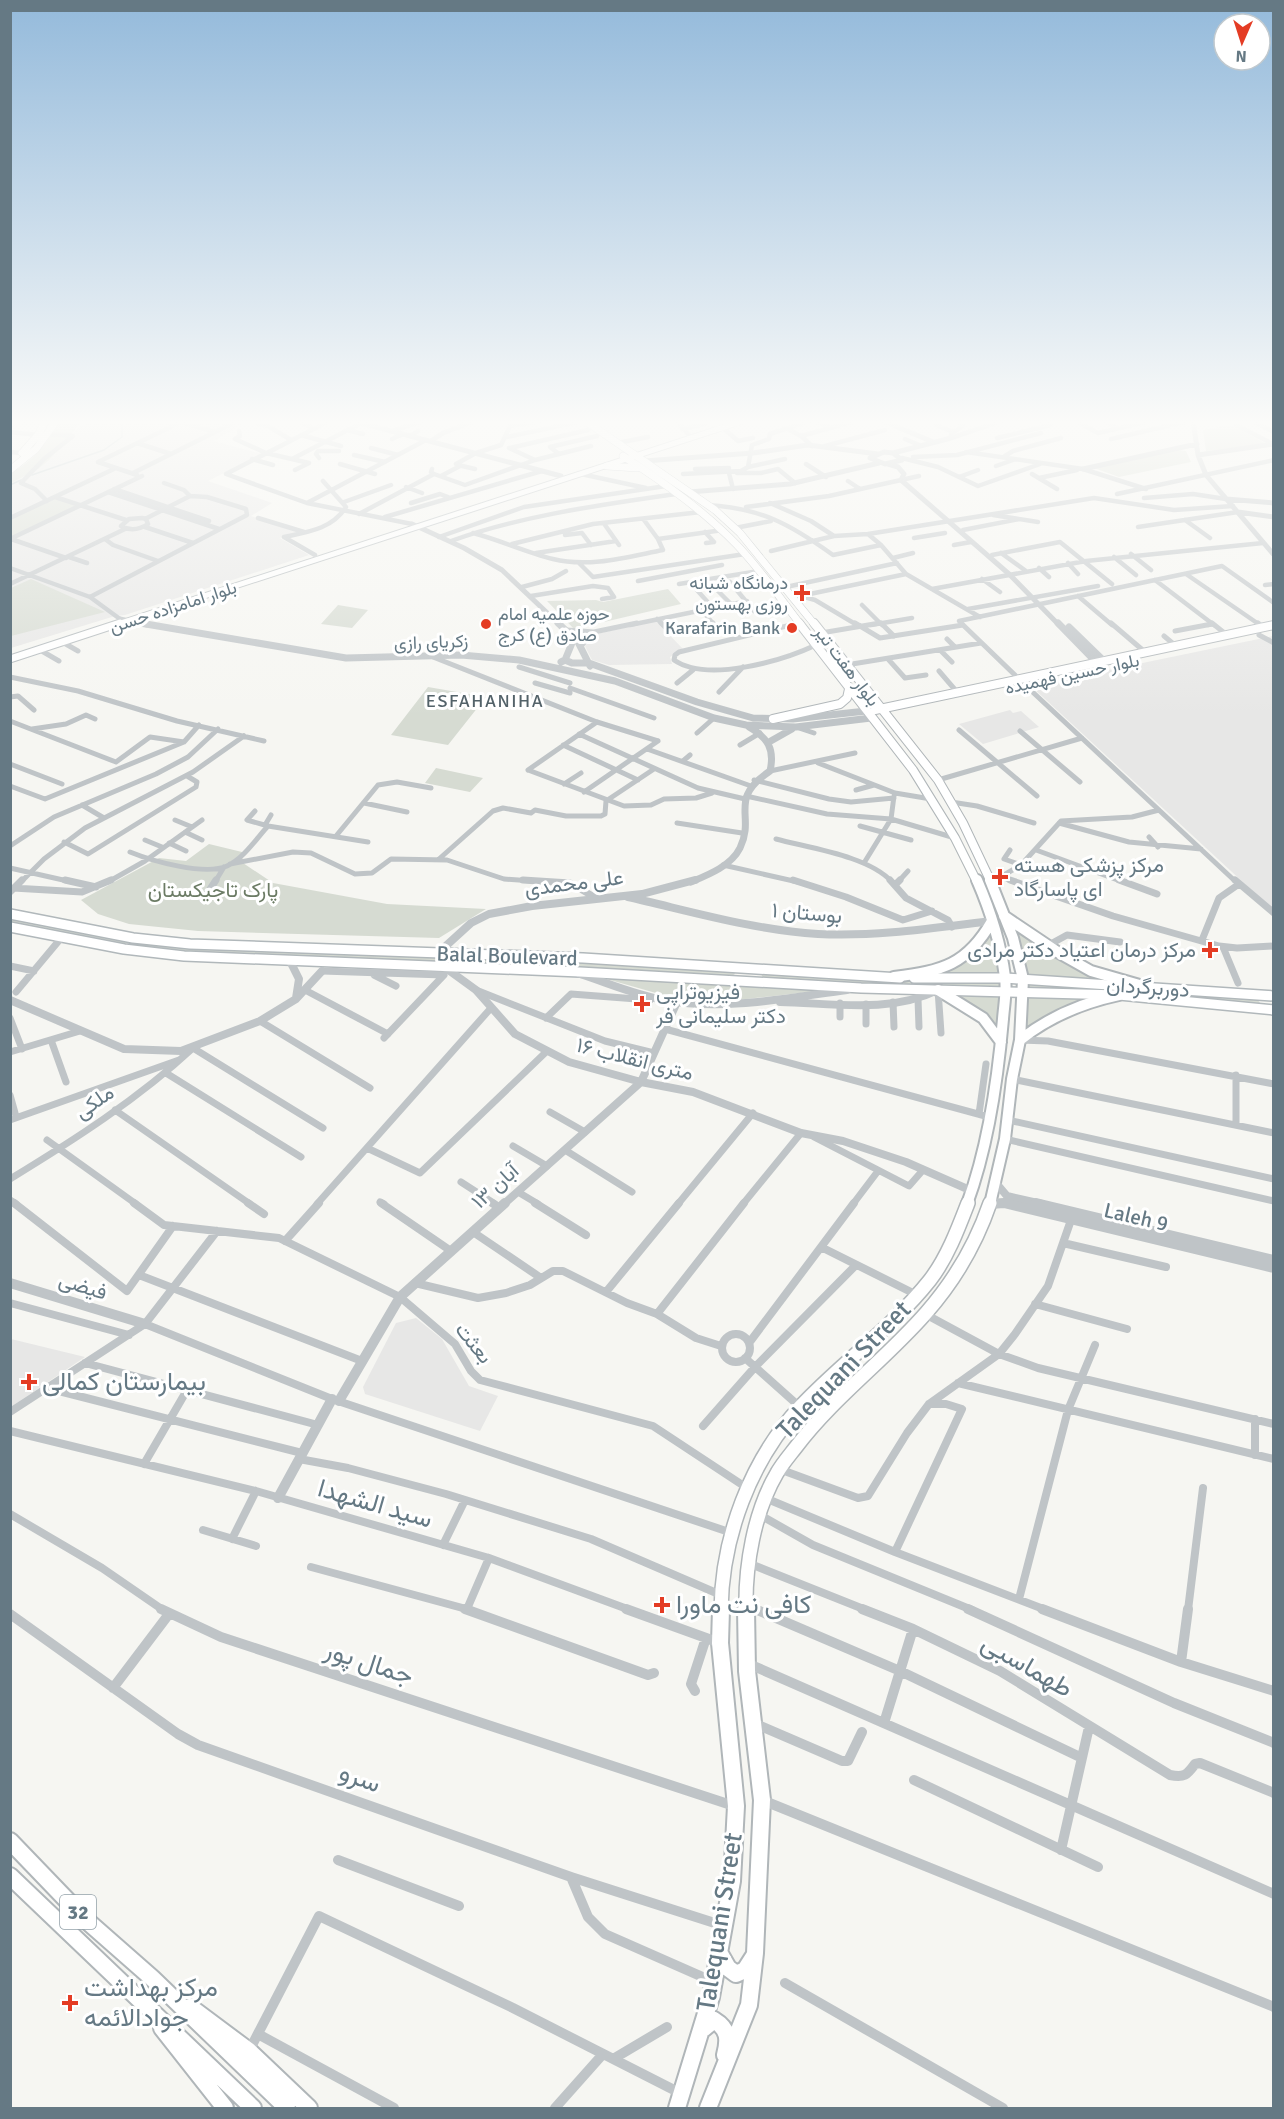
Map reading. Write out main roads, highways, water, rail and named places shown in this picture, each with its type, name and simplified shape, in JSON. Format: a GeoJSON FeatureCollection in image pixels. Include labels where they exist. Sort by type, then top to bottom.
{"type":"FeatureCollection","features":[{"type":"Feature","properties":{"kind":"main road","name":"بلوار امامزاده حسن"},"geometry":{"type":"LineString","coordinates":[[10,659],[129,622],[435,519]]}},
{"type":"Feature","properties":{"kind":"main road","name":"بلوار امامزاده حسن"},"geometry":{"type":"LineString","coordinates":[[10,655],[315,555],[437,519]]}},
{"type":"Feature","properties":{"kind":"main road","name":"بلوار هفت تیر"},"geometry":{"type":"LineString","coordinates":[[709,519],[723,530],[752,562],[868,714],[914,770],[955,837],[978,883],[992,921],[1005,985]]}},
{"type":"Feature","properties":{"kind":"main road","name":"بلوار هفت تیر"},"geometry":{"type":"LineString","coordinates":[[724,519],[762,557],[786,587],[798,597],[821,633],[938,780],[991,882],[1013,938],[1023,986]]}},
{"type":"Feature","properties":{"kind":"main road"},"geometry":{"type":"LineString","coordinates":[[752,562],[762,557]]}},
{"type":"Feature","properties":{"kind":"main road"},"geometry":{"type":"LineString","coordinates":[[752,562],[767,564]]}},
{"type":"Feature","properties":{"kind":"main road","name":"بلوار حسین فهمیده"},"geometry":{"type":"LineString","coordinates":[[882,712],[1261,631],[1274,625]]}},
{"type":"Feature","properties":{"kind":"main road","name":"بلوار حسین فهمیده"},"geometry":{"type":"LineString","coordinates":[[882,712],[957,692],[1021,682],[1100,661],[1227,635],[1261,631],[1274,632]]}},
{"type":"Feature","properties":{"kind":"main road"},"geometry":{"type":"LineString","coordinates":[[773,719],[840,704],[847,698],[849,689]]}},
{"type":"Feature","properties":{"kind":"main road"},"geometry":{"type":"LineString","coordinates":[[868,714],[882,712]]}},
{"type":"Feature","properties":{"kind":"main road","name":"Balal Boulevard"},"geometry":{"type":"LineString","coordinates":[[10,914],[133,938],[190,944],[736,966],[1005,985]]}},
{"type":"Feature","properties":{"kind":"main road"},"geometry":{"type":"LineString","coordinates":[[1004,916],[1047,946],[1091,971],[1143,986]]}},
{"type":"Feature","properties":{"kind":"main road"},"geometry":{"type":"LineString","coordinates":[[894,977],[935,973],[956,963],[978,944],[992,921]]}},
{"type":"Feature","properties":{"kind":"main road","name":"Balal Boulevard"},"geometry":{"type":"LineString","coordinates":[[10,927],[124,949],[184,956],[445,970],[477,967],[571,971],[861,988],[938,990],[1005,985]]}},
{"type":"Feature","properties":{"kind":"main road"},"geometry":{"type":"LineString","coordinates":[[336,963],[332,955],[339,950]]}},
{"type":"Feature","properties":{"kind":"main road"},"geometry":{"type":"LineString","coordinates":[[735,981],[741,976],[740,969],[736,966]]}},
{"type":"Feature","properties":{"kind":"main road"},"geometry":{"type":"LineString","coordinates":[[1005,985],[1274,1010]]}},
{"type":"Feature","properties":{"kind":"main road","name":"Talequani Street"},"geometry":{"type":"LineString","coordinates":[[677,2109],[714,1982],[732,1881],[736,1806],[713,1641],[732,1533],[747,1488],[762,1456],[800,1407],[863,1349],[931,1279],[960,1225],[972,1191],[1001,1042],[1005,985]]}},
{"type":"Feature","properties":{"kind":"main road","name":"دوربرگردان"},"geometry":{"type":"LineString","coordinates":[[1023,986],[1143,986],[1274,996]]}},
{"type":"Feature","properties":{"kind":"main road","name":"Talequani Street"},"geometry":{"type":"LineString","coordinates":[[708,2109],[749,2005],[755,1953],[762,1800],[747,1663],[745,1604],[748,1563],[760,1515],[765,1498],[779,1469],[819,1417],[925,1314],[948,1286],[973,1248],[990,1204],[1005,1139],[1012,1079],[1020,1040],[1023,986]]}},
{"type":"Feature","properties":{"kind":"main road"},"geometry":{"type":"LineString","coordinates":[[938,990],[983,1018],[1001,1042]]}},
{"type":"Feature","properties":{"kind":"main road"},"geometry":{"type":"LineString","coordinates":[[1253,994],[1266,1002],[1253,1009]]}},
{"type":"Feature","properties":{"kind":"main road"},"geometry":{"type":"LineString","coordinates":[[1020,1040],[1038,1025],[1083,1002],[1119,995]]}},
{"type":"Feature","properties":{"kind":"main road"},"geometry":{"type":"LineString","coordinates":[[986,1112],[1002,1101],[1008,1113]]}},
{"type":"Feature","properties":{"kind":"main road","name":"32"},"geometry":{"type":"LineString","coordinates":[[10,1841],[86,1920],[152,1978],[287,2109]]}},
{"type":"Feature","properties":{"kind":"main road","name":"32"},"geometry":{"type":"LineString","coordinates":[[10,1876],[253,2109]]}},
{"type":"Feature","properties":{"kind":"main road"},"geometry":{"type":"LineString","coordinates":[[720,1954],[726,1969],[734,1973],[747,1968],[755,1953]]}},
{"type":"Feature","properties":{"kind":"main road"},"geometry":{"type":"LineString","coordinates":[[152,1978],[249,2051],[309,2109]]}},
{"type":"Feature","properties":{"kind":"main road"},"geometry":{"type":"LineString","coordinates":[[135,1995],[225,2109]]}},
{"type":"Feature","properties":{"kind":"main road"},"geometry":{"type":"LineString","coordinates":[[701,2031],[714,2020],[727,2030],[728,2045],[717,2090]]}},
{"type":"Feature","properties":{"kind":"place","name":"درمانگاه شبانه روزی بهستون"},"geometry":{"type":"Point","coordinates":[802,593]}},
{"type":"Feature","properties":{"kind":"place","name":"حوزه علمیه امام صادق (ع) کرج"},"geometry":{"type":"Point","coordinates":[486,624]}},
{"type":"Feature","properties":{"kind":"place","name":"Karafarin Bank"},"geometry":{"type":"Point","coordinates":[792,628]}},
{"type":"Feature","properties":{"kind":"place","name":"مرکز پزشکی هسته ای پاسارگاد"},"geometry":{"type":"Point","coordinates":[1000,877]}},
{"type":"Feature","properties":{"kind":"place","name":"مرکز درمان اعتیاد دکتر مرادی"},"geometry":{"type":"Point","coordinates":[1210,950]}},
{"type":"Feature","properties":{"kind":"place","name":"فیزیوتراپی دکتر سلیمانی فر"},"geometry":{"type":"Point","coordinates":[642,1004]}},
{"type":"Feature","properties":{"kind":"place","name":"بیمارستان کمالی"},"geometry":{"type":"Point","coordinates":[29,1382]}},
{"type":"Feature","properties":{"kind":"place","name":"کافی نت ماورا"},"geometry":{"type":"Point","coordinates":[662,1605]}},
{"type":"Feature","properties":{"kind":"place","name":"مرکز بهداشت جوادالائمه"},"geometry":{"type":"Point","coordinates":[70,2003]}},
{"type":"Feature","properties":{"kind":"district","name":"ESFAHANIHA"},"geometry":{"type":"Point","coordinates":[485,701]}},
{"type":"Feature","properties":{"kind":"park label","name":"پارک تاجیکستان"},"geometry":{"type":"Point","coordinates":[213,890]}}]}
